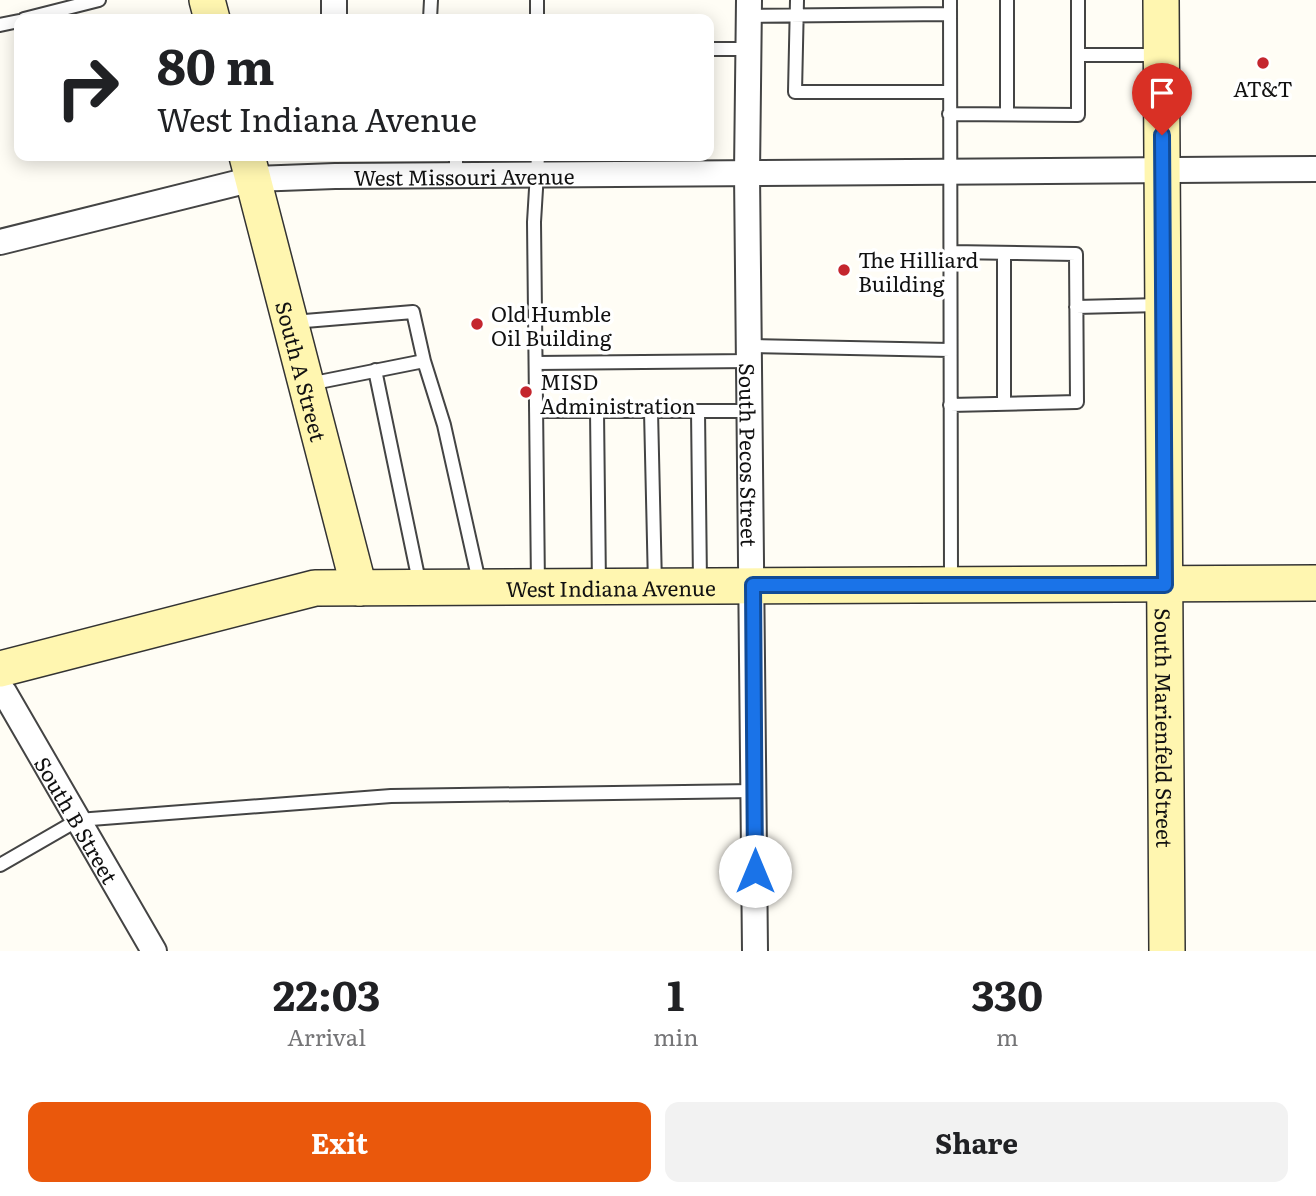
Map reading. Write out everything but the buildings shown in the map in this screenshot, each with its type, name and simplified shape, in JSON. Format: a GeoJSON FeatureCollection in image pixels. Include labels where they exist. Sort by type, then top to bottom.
{"type":"FeatureCollection","features":[{"type":"Feature","properties":{"kind":"street","name":"South Marienfeld Street"},"geometry":{"type":"LineString","coordinates":[[1161,0],[1167,951]]}},
{"type":"Feature","properties":{"kind":"street","name":"South Pecos Street"},"geometry":{"type":"LineString","coordinates":[[749,8],[747,173],[755,951]]}},
{"type":"Feature","properties":{"kind":"street","name":"West Missouri Avenue"},"geometry":{"type":"LineString","coordinates":[[0,242],[250,167],[538,165],[747,173],[1316,169]]}},
{"type":"Feature","properties":{"kind":"street","name":"South A Street"},"geometry":{"type":"LineString","coordinates":[[250,167],[359,588]]}},
{"type":"Feature","properties":{"kind":"street","name":"West Indiana Avenue"},"geometry":{"type":"LineString","coordinates":[[0,669],[315,588],[1316,583]]}},
{"type":"Feature","properties":{"kind":"street","name":"South B Street"},"geometry":{"type":"LineString","coordinates":[[0,689],[154,951]]}},
{"type":"Feature","properties":{"kind":"lane"},"geometry":{"type":"LineString","coordinates":[[45,14],[99,0]]}},
{"type":"Feature","properties":{"kind":"lane"},"geometry":{"type":"LineString","coordinates":[[797,0],[796,92],[949,92]]}},
{"type":"Feature","properties":{"kind":"lane"},"geometry":{"type":"LineString","coordinates":[[950,0],[951,585]]}},
{"type":"Feature","properties":{"kind":"lane"},"geometry":{"type":"LineString","coordinates":[[1007,0],[1007,114]]}},
{"type":"Feature","properties":{"kind":"lane"},"geometry":{"type":"LineString","coordinates":[[949,114],[1078,115],[1078,0]]}},
{"type":"Feature","properties":{"kind":"lane"},"geometry":{"type":"LineString","coordinates":[[749,8],[796,16],[950,14]]}},
{"type":"Feature","properties":{"kind":"lane"},"geometry":{"type":"LineString","coordinates":[[714,49],[749,49]]}},
{"type":"Feature","properties":{"kind":"lane"},"geometry":{"type":"LineString","coordinates":[[1078,55],[1161,54]]}},
{"type":"Feature","properties":{"kind":"lane"},"geometry":{"type":"LineString","coordinates":[[538,165],[534,222],[538,586]]}},
{"type":"Feature","properties":{"kind":"lane"},"geometry":{"type":"LineString","coordinates":[[950,252],[1076,254],[1077,402],[950,405]]}},
{"type":"Feature","properties":{"kind":"lane"},"geometry":{"type":"LineString","coordinates":[[1004,253],[1004,404]]}},
{"type":"Feature","properties":{"kind":"lane"},"geometry":{"type":"LineString","coordinates":[[1076,307],[1163,305]]}},
{"type":"Feature","properties":{"kind":"lane"},"geometry":{"type":"LineString","coordinates":[[290,322],[413,312],[424,361],[444,425],[480,586]]}},
{"type":"Feature","properties":{"kind":"lane"},"geometry":{"type":"LineString","coordinates":[[536,363],[750,354],[950,350]]}},
{"type":"Feature","properties":{"kind":"lane"},"geometry":{"type":"LineString","coordinates":[[306,384],[424,361]]}},
{"type":"Feature","properties":{"kind":"lane"},"geometry":{"type":"LineString","coordinates":[[375,370],[420,588]]}},
{"type":"Feature","properties":{"kind":"lane"},"geometry":{"type":"LineString","coordinates":[[536,411],[750,411]]}},
{"type":"Feature","properties":{"kind":"lane"},"geometry":{"type":"LineString","coordinates":[[597,411],[598,586]]}},
{"type":"Feature","properties":{"kind":"lane"},"geometry":{"type":"LineString","coordinates":[[650,411],[655,586]]}},
{"type":"Feature","properties":{"kind":"lane"},"geometry":{"type":"LineString","coordinates":[[698,411],[700,586]]}},
{"type":"Feature","properties":{"kind":"lane"},"geometry":{"type":"LineString","coordinates":[[0,864],[78,820],[391,796],[754,791]]}},
{"type":"Feature","properties":{"kind":"place","name":"AT&T"},"geometry":{"type":"Point","coordinates":[1263,63]}},
{"type":"Feature","properties":{"kind":"place","name":"The Hilliard Building"},"geometry":{"type":"Point","coordinates":[844,270]}},
{"type":"Feature","properties":{"kind":"place","name":"Old Humble Oil Building"},"geometry":{"type":"Point","coordinates":[477,324]}},
{"type":"Feature","properties":{"kind":"place","name":"MISD Administration"},"geometry":{"type":"Point","coordinates":[526,392]}},
{"type":"Feature","properties":{"kind":"route"},"geometry":{"type":"LineString","coordinates":[[755,871],[753,585],[1165,585],[1162,135]]}}]}
